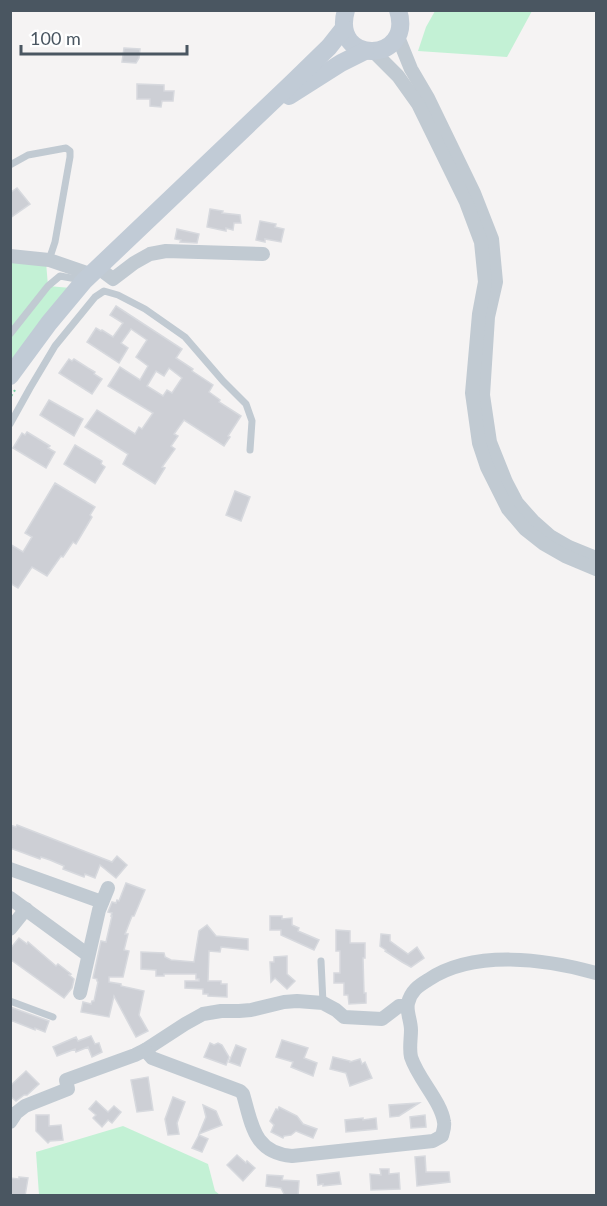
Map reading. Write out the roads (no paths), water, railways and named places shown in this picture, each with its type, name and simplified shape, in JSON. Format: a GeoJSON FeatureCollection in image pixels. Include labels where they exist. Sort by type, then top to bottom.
{"type":"FeatureCollection","features":[{"type":"Feature","properties":{"kind":"main road"},"geometry":{"type":"LineString","coordinates":[[247,124],[341,63],[369,51],[384,50],[392,45],[401,28],[402,13]]}},
{"type":"Feature","properties":{"kind":"main road"},"geometry":{"type":"LineString","coordinates":[[343,17],[346,36],[351,43],[369,51]]}},
{"type":"Feature","properties":{"kind":"main road"},"geometry":{"type":"LineString","coordinates":[[10,376],[90,274],[328,47],[343,17]]}},
{"type":"Feature","properties":{"kind":"street"},"geometry":{"type":"LineString","coordinates":[[398,37],[411,69],[428,98],[474,193],[492,239],[496,282],[489,317],[483,395],[490,442],[506,482],[518,503],[533,521],[559,542],[597,558]]}},
{"type":"Feature","properties":{"kind":"street"},"geometry":{"type":"LineString","coordinates":[[369,51],[398,76],[418,104],[466,202],[481,242],[485,282],[479,315],[472,393],[479,443],[487,467],[508,509],[525,529],[564,556],[597,569]]}},
{"type":"Feature","properties":{"kind":"street"},"geometry":{"type":"LineString","coordinates":[[10,256],[49,260],[112,279],[150,254],[166,251],[263,254]]}},
{"type":"Feature","properties":{"kind":"street"},"geometry":{"type":"LineString","coordinates":[[10,869],[102,903]]}},
{"type":"Feature","properties":{"kind":"street"},"geometry":{"type":"LineString","coordinates":[[80,993],[88,955],[108,888]]}},
{"type":"Feature","properties":{"kind":"street"},"geometry":{"type":"LineString","coordinates":[[10,898],[88,955]]}},
{"type":"Feature","properties":{"kind":"street"},"geometry":{"type":"LineString","coordinates":[[10,929],[26,909]]}},
{"type":"Feature","properties":{"kind":"street"},"geometry":{"type":"LineString","coordinates":[[145,1050],[152,1058],[240,1091],[262,1144],[281,1155],[292,1156],[433,1141],[442,1136],[445,1125],[442,1113],[411,1056],[409,1041],[411,1029],[407,1004],[414,989],[441,971],[474,962],[510,959],[562,964],[597,973]]}},
{"type":"Feature","properties":{"kind":"street"},"geometry":{"type":"LineString","coordinates":[[10,1122],[25,1106],[68,1089],[66,1080],[135,1055],[203,1014],[240,1011],[291,1001],[323,1003],[344,1017],[382,1019],[399,1006],[407,1004]]}},
{"type":"Feature","properties":{"kind":"lane"},"geometry":{"type":"LineString","coordinates":[[10,165],[27,155],[66,148],[70,151],[55,242],[49,260]]}},
{"type":"Feature","properties":{"kind":"lane"},"geometry":{"type":"LineString","coordinates":[[10,334],[48,286],[60,276],[90,274]]}},
{"type":"Feature","properties":{"kind":"lane"},"geometry":{"type":"LineString","coordinates":[[10,424],[56,346],[95,297],[104,291],[118,295],[145,309],[185,337],[246,404],[252,421],[250,450]]}},
{"type":"Feature","properties":{"kind":"lane"},"geometry":{"type":"LineString","coordinates":[[321,962],[323,1003]]}},
{"type":"Feature","properties":{"kind":"lane"},"geometry":{"type":"LineString","coordinates":[[10,1001],[53,1017]]}}]}
